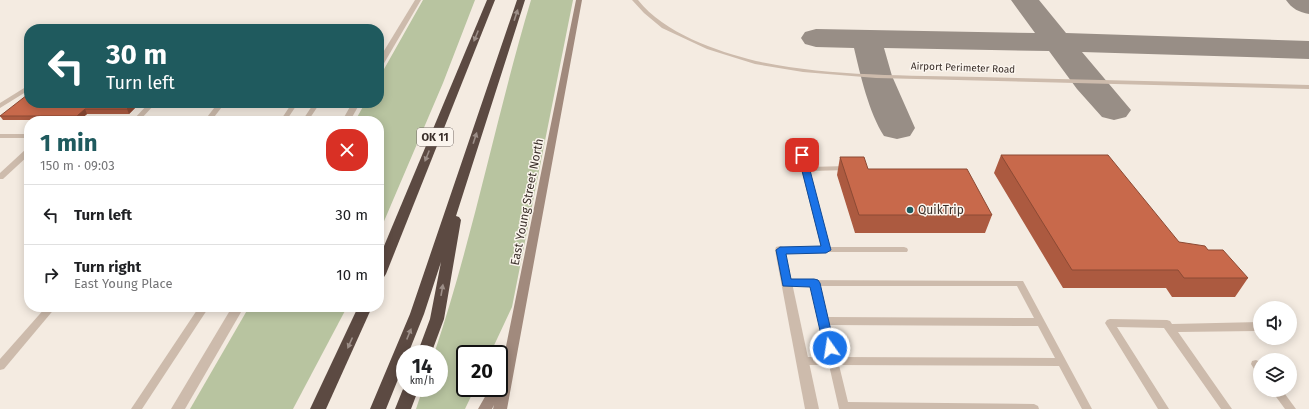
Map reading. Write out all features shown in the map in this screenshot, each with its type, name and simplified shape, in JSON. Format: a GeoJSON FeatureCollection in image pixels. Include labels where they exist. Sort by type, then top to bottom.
{"type":"FeatureCollection","features":[{"type":"Feature","properties":{"kind":"highway","name":"OK 11"},"geometry":{"type":"LineString","coordinates":[[384,262],[491,0]]}},
{"type":"Feature","properties":{"kind":"highway"},"geometry":{"type":"LineString","coordinates":[[378,409],[417,314],[521,0]]}},
{"type":"Feature","properties":{"kind":"highway"},"geometry":{"type":"LineString","coordinates":[[427,345],[436,319],[463,175]]}},
{"type":"Feature","properties":{"kind":"highway"},"geometry":{"type":"LineString","coordinates":[[318,409],[363,312]]}},
{"type":"Feature","properties":{"kind":"highway"},"geometry":{"type":"LineString","coordinates":[[403,409],[408,397]]}},
{"type":"Feature","properties":{"kind":"street"},"geometry":{"type":"LineString","coordinates":[[384,57],[418,0]]}},
{"type":"Feature","properties":{"kind":"street","name":"East Young Street North"},"geometry":{"type":"LineString","coordinates":[[508,367],[579,0]]}},
{"type":"Feature","properties":{"kind":"street"},"geometry":{"type":"LineString","coordinates":[[780,250],[812,409]]}},
{"type":"Feature","properties":{"kind":"street"},"geometry":{"type":"LineString","coordinates":[[178,409],[235,312]]}},
{"type":"Feature","properties":{"kind":"street"},"geometry":{"type":"LineString","coordinates":[[486,409],[492,397]]}},
{"type":"Feature","properties":{"kind":"street","name":"East Young Street North"},"geometry":{"type":"LineString","coordinates":[[500,409],[502,397]]}},
{"type":"Feature","properties":{"kind":"lane","name":"Airport Perimeter Road"},"geometry":{"type":"LineString","coordinates":[[635,0],[653,20],[699,45],[754,63],[786,70],[820,74],[876,76],[1309,88]]}},
{"type":"Feature","properties":{"kind":"lane"},"geometry":{"type":"LineString","coordinates":[[0,106],[24,90]]}},
{"type":"Feature","properties":{"kind":"lane"},"geometry":{"type":"LineString","coordinates":[[140,116],[147,108]]}},
{"type":"Feature","properties":{"kind":"lane"},"geometry":{"type":"LineString","coordinates":[[211,116],[218,108]]}},
{"type":"Feature","properties":{"kind":"lane"},"geometry":{"type":"LineString","coordinates":[[0,136],[24,136]]}},
{"type":"Feature","properties":{"kind":"lane"},"geometry":{"type":"LineString","coordinates":[[798,141],[826,250]]}},
{"type":"Feature","properties":{"kind":"lane"},"geometry":{"type":"LineString","coordinates":[[0,177],[24,155]]}},
{"type":"Feature","properties":{"kind":"lane"},"geometry":{"type":"LineString","coordinates":[[805,169],[855,168]]}},
{"type":"Feature","properties":{"kind":"lane"},"geometry":{"type":"LineString","coordinates":[[780,250],[904,250]]}},
{"type":"Feature","properties":{"kind":"lane"},"geometry":{"type":"LineString","coordinates":[[786,283],[1020,283],[1087,409]]}},
{"type":"Feature","properties":{"kind":"lane"},"geometry":{"type":"LineString","coordinates":[[814,283],[844,408],[1034,409]]}},
{"type":"Feature","properties":{"kind":"lane"},"geometry":{"type":"LineString","coordinates":[[0,366],[47,312]]}},
{"type":"Feature","properties":{"kind":"lane"},"geometry":{"type":"LineString","coordinates":[[136,409],[201,312]]}},
{"type":"Feature","properties":{"kind":"lane"},"geometry":{"type":"LineString","coordinates":[[823,321],[1041,322]]}},
{"type":"Feature","properties":{"kind":"lane"},"geometry":{"type":"LineString","coordinates":[[1164,409],[1110,323],[1168,324],[1227,409]]}},
{"type":"Feature","properties":{"kind":"lane"},"geometry":{"type":"LineString","coordinates":[[1170,328],[1253,328]]}},
{"type":"Feature","properties":{"kind":"lane"},"geometry":{"type":"LineString","coordinates":[[803,361],[1062,362]]}},
{"type":"Feature","properties":{"kind":"lane"},"geometry":{"type":"LineString","coordinates":[[1282,397],[1291,409]]}},
{"type":"Feature","properties":{"kind":"green space"},"geometry":{"type":"Polygon","coordinates":[[[423,0],[475,0],[443,83],[384,221],[384,116],[358,116],[362,108],[384,108],[384,69],[423,0]]]}},
{"type":"Feature","properties":{"kind":"green space"},"geometry":{"type":"Polygon","coordinates":[[[531,0],[573,0],[512,307],[494,345],[456,345],[456,397],[471,397],[465,409],[416,409],[420,397],[448,397],[448,345],[437,345],[473,222],[518,44],[531,0]]]}},
{"type":"Feature","properties":{"kind":"green space"},"geometry":{"type":"Polygon","coordinates":[[[246,312],[344,312],[293,409],[190,409],[246,312]]]}},
{"type":"Feature","properties":{"kind":"building"},"geometry":{"type":"Polygon","coordinates":[[[24,97],[24,108],[128,108],[85,109],[77,116],[0,116],[24,97]]]}},
{"type":"Feature","properties":{"kind":"building"},"geometry":{"type":"Polygon","coordinates":[[[1001,155],[1108,155],[1179,242],[1205,246],[1208,250],[1223,250],[1248,278],[1184,278],[1178,270],[1072,270],[1001,155]]]}},
{"type":"Feature","properties":{"kind":"building"},"geometry":{"type":"Polygon","coordinates":[[[840,157],[864,157],[868,169],[967,169],[992,215],[859,215],[840,157]]]}},
{"type":"Feature","properties":{"kind":"taxiway"},"geometry":{"type":"LineString","coordinates":[[1025,0],[1058,42]]}},
{"type":"Feature","properties":{"kind":"taxiway"},"geometry":{"type":"LineString","coordinates":[[1300,0],[1309,6]]}},
{"type":"Feature","properties":{"kind":"taxiway"},"geometry":{"type":"LineString","coordinates":[[816,38],[1058,42]]}},
{"type":"Feature","properties":{"kind":"taxiway"},"geometry":{"type":"LineString","coordinates":[[867,39],[876,76],[897,128]]}},
{"type":"Feature","properties":{"kind":"taxiway"},"geometry":{"type":"LineString","coordinates":[[1058,42],[1309,50]]}},
{"type":"Feature","properties":{"kind":"taxiway"},"geometry":{"type":"LineString","coordinates":[[1058,42],[1089,82],[1114,110]]}},
{"type":"Feature","properties":{"kind":"place","name":"QuikTrip"},"geometry":{"type":"Point","coordinates":[910,210]}},
{"type":"Feature","properties":{"kind":"route"},"geometry":{"type":"LineString","coordinates":[[802,155],[826,250],[780,250],[786,283],[814,283],[830,348]]}}]}
